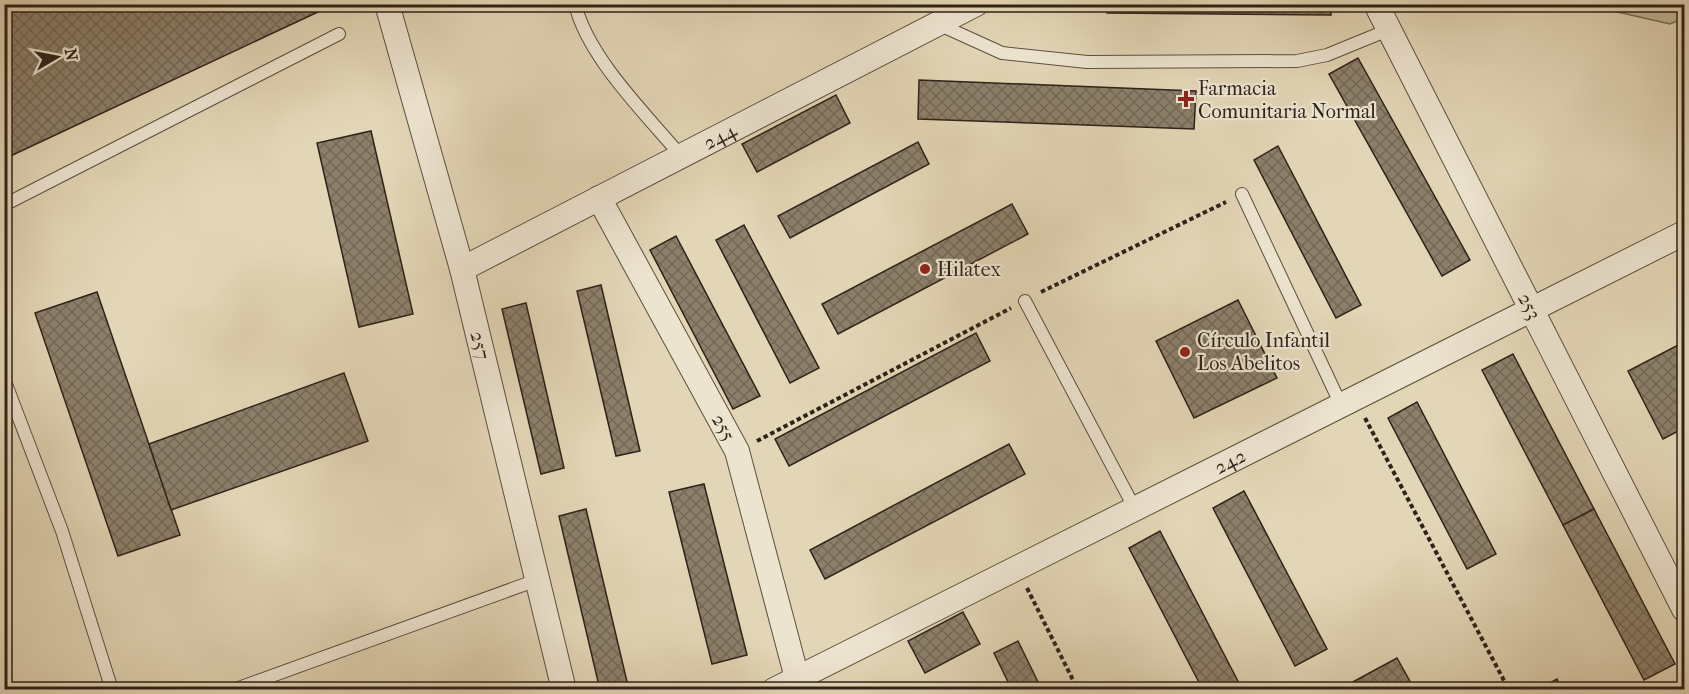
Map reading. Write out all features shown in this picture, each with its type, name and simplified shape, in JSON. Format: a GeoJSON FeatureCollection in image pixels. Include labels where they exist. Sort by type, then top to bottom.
{"type":"FeatureCollection","features":[{"type":"Feature","properties":{"kind":"street","name":"257"},"geometry":{"type":"LineString","coordinates":[[387,4],[462,269],[564,690]]}},
{"type":"Feature","properties":{"kind":"street","name":"244"},"geometry":{"type":"LineString","coordinates":[[462,269],[976,4]]}},
{"type":"Feature","properties":{"kind":"street","name":"253"},"geometry":{"type":"LineString","coordinates":[[1376,4],[1684,609]]}},
{"type":"Feature","properties":{"kind":"street","name":"255"},"geometry":{"type":"LineString","coordinates":[[599,198],[737,451],[797,678]]}},
{"type":"Feature","properties":{"kind":"street","name":"242"},"geometry":{"type":"LineString","coordinates":[[774,690],[1684,233]]}},
{"type":"Feature","properties":{"kind":"lane"},"geometry":{"type":"LineString","coordinates":[[575,4],[577,14],[599,58],[681,156]]}},
{"type":"Feature","properties":{"kind":"lane"},"geometry":{"type":"LineString","coordinates":[[938,24],[1002,53],[1087,62],[1297,61],[1327,55],[1388,30]]}},
{"type":"Feature","properties":{"kind":"lane"},"geometry":{"type":"LineString","coordinates":[[4,205],[339,34]]}},
{"type":"Feature","properties":{"kind":"lane"},"geometry":{"type":"LineString","coordinates":[[1242,194],[1348,402]]}},
{"type":"Feature","properties":{"kind":"lane"},"geometry":{"type":"LineString","coordinates":[[1025,301],[1135,508]]}},
{"type":"Feature","properties":{"kind":"lane"},"geometry":{"type":"LineString","coordinates":[[4,379],[62,531],[112,690]]}},
{"type":"Feature","properties":{"kind":"lane"},"geometry":{"type":"LineString","coordinates":[[234,689],[537,580]]}},
{"type":"Feature","properties":{"kind":"path"},"geometry":{"type":"LineString","coordinates":[[737,451],[1025,301],[1242,194]]}},
{"type":"Feature","properties":{"kind":"path"},"geometry":{"type":"LineString","coordinates":[[1348,402],[1508,688],[1505,690]]}},
{"type":"Feature","properties":{"kind":"path"},"geometry":{"type":"LineString","coordinates":[[1017,568],[1078,690]]}},
{"type":"Feature","properties":{"kind":"shaded area"},"geometry":{"type":"Polygon","coordinates":[[[1587,5],[1684,5],[1684,18],[1670,24],[1587,5]]]}},
{"type":"Feature","properties":{"kind":"building"},"geometry":{"type":"Polygon","coordinates":[[[4,4],[335,4],[4,159],[4,4]]]}},
{"type":"Feature","properties":{"kind":"building"},"geometry":{"type":"Polygon","coordinates":[[[1107,4],[1331,4],[1331,15],[1107,13],[1107,4]]]}},
{"type":"Feature","properties":{"kind":"building"},"geometry":{"type":"Polygon","coordinates":[[[1358,58],[1470,260],[1442,276],[1329,74],[1358,58]]]}},
{"type":"Feature","properties":{"kind":"building"},"geometry":{"type":"Polygon","coordinates":[[[919,80],[1196,91],[1194,129],[918,119],[919,80]]]}},
{"type":"Feature","properties":{"kind":"building"},"geometry":{"type":"Polygon","coordinates":[[[836,95],[850,123],[757,172],[742,144],[836,95]]]}},
{"type":"Feature","properties":{"kind":"building"},"geometry":{"type":"Polygon","coordinates":[[[371,131],[413,314],[359,327],[317,143],[371,131]]]}},
{"type":"Feature","properties":{"kind":"building"},"geometry":{"type":"Polygon","coordinates":[[[918,142],[929,164],[790,238],[778,216],[918,142]]]}},
{"type":"Feature","properties":{"kind":"building"},"geometry":{"type":"Polygon","coordinates":[[[1278,146],[1361,305],[1336,318],[1254,160],[1278,146]]]}},
{"type":"Feature","properties":{"kind":"building","name":"Hilatex"},"geometry":{"type":"Polygon","coordinates":[[[1012,204],[1028,234],[838,334],[822,304],[1012,204]]]}},
{"type":"Feature","properties":{"kind":"building"},"geometry":{"type":"Polygon","coordinates":[[[744,225],[819,368],[790,383],[716,240],[744,225]]]}},
{"type":"Feature","properties":{"kind":"building"},"geometry":{"type":"Polygon","coordinates":[[[676,236],[760,396],[733,409],[650,250],[676,236]]]}},
{"type":"Feature","properties":{"kind":"building"},"geometry":{"type":"Polygon","coordinates":[[[601,285],[640,451],[616,456],[577,291],[601,285]]]}},
{"type":"Feature","properties":{"kind":"building"},"geometry":{"type":"Polygon","coordinates":[[[97,292],[180,535],[118,556],[35,313],[97,292]]]}},
{"type":"Feature","properties":{"kind":"building"},"geometry":{"type":"Polygon","coordinates":[[[1238,300],[1277,378],[1194,418],[1156,341],[1238,300]]]}},
{"type":"Feature","properties":{"kind":"building"},"geometry":{"type":"Polygon","coordinates":[[[526,303],[564,468],[541,474],[502,309],[526,303]]]}},
{"type":"Feature","properties":{"kind":"building"},"geometry":{"type":"Polygon","coordinates":[[[976,333],[990,361],[789,466],[775,439],[976,333]]]}},
{"type":"Feature","properties":{"kind":"building"},"geometry":{"type":"Polygon","coordinates":[[[1684,342],[1684,428],[1663,439],[1628,371],[1684,342]]]}},
{"type":"Feature","properties":{"kind":"building"},"geometry":{"type":"Polygon","coordinates":[[[1513,354],[1594,509],[1563,525],[1482,370],[1513,354]]]}},
{"type":"Feature","properties":{"kind":"building"},"geometry":{"type":"Polygon","coordinates":[[[344,373],[368,441],[171,510],[149,444],[344,373]]]}},
{"type":"Feature","properties":{"kind":"building"},"geometry":{"type":"Polygon","coordinates":[[[1417,402],[1496,554],[1467,569],[1388,418],[1417,402]]]}},
{"type":"Feature","properties":{"kind":"building"},"geometry":{"type":"Polygon","coordinates":[[[1009,444],[1025,474],[825,579],[810,550],[1009,444]]]}},
{"type":"Feature","properties":{"kind":"building"},"geometry":{"type":"Polygon","coordinates":[[[704,484],[747,655],[712,664],[669,492],[704,484]]]}},
{"type":"Feature","properties":{"kind":"building"},"geometry":{"type":"Polygon","coordinates":[[[1244,491],[1327,649],[1295,666],[1213,508],[1244,491]]]}},
{"type":"Feature","properties":{"kind":"building"},"geometry":{"type":"Polygon","coordinates":[[[586,509],[629,690],[600,690],[559,516],[586,509]]]}},
{"type":"Feature","properties":{"kind":"building"},"geometry":{"type":"Polygon","coordinates":[[[1594,509],[1675,664],[1644,680],[1563,525],[1594,509]]]}},
{"type":"Feature","properties":{"kind":"building"},"geometry":{"type":"Polygon","coordinates":[[[1160,531],[1242,689],[1203,690],[1129,548],[1160,531]]]}},
{"type":"Feature","properties":{"kind":"building"},"geometry":{"type":"Polygon","coordinates":[[[963,612],[980,644],[925,673],[908,641],[963,612]]]}},
{"type":"Feature","properties":{"kind":"building"},"geometry":{"type":"Polygon","coordinates":[[[1018,641],[1042,690],[1012,690],[994,653],[1018,641]]]}},
{"type":"Feature","properties":{"kind":"building"},"geometry":{"type":"Polygon","coordinates":[[[1397,658],[1412,685],[1403,690],[1338,690],[1397,658]]]}},
{"type":"Feature","properties":{"kind":"building"},"geometry":{"type":"Polygon","coordinates":[[[1557,679],[1562,690],[1537,690],[1557,679]]]}},
{"type":"Feature","properties":{"kind":"place","name":"Farmacia Comunitaria Normal"},"geometry":{"type":"Point","coordinates":[1186,99]}},
{"type":"Feature","properties":{"kind":"place","name":"Hilatex"},"geometry":{"type":"Point","coordinates":[925,269]}},
{"type":"Feature","properties":{"kind":"place","name":"Círculo Infantil Los Abelitos"},"geometry":{"type":"Point","coordinates":[1185,352]}}]}
